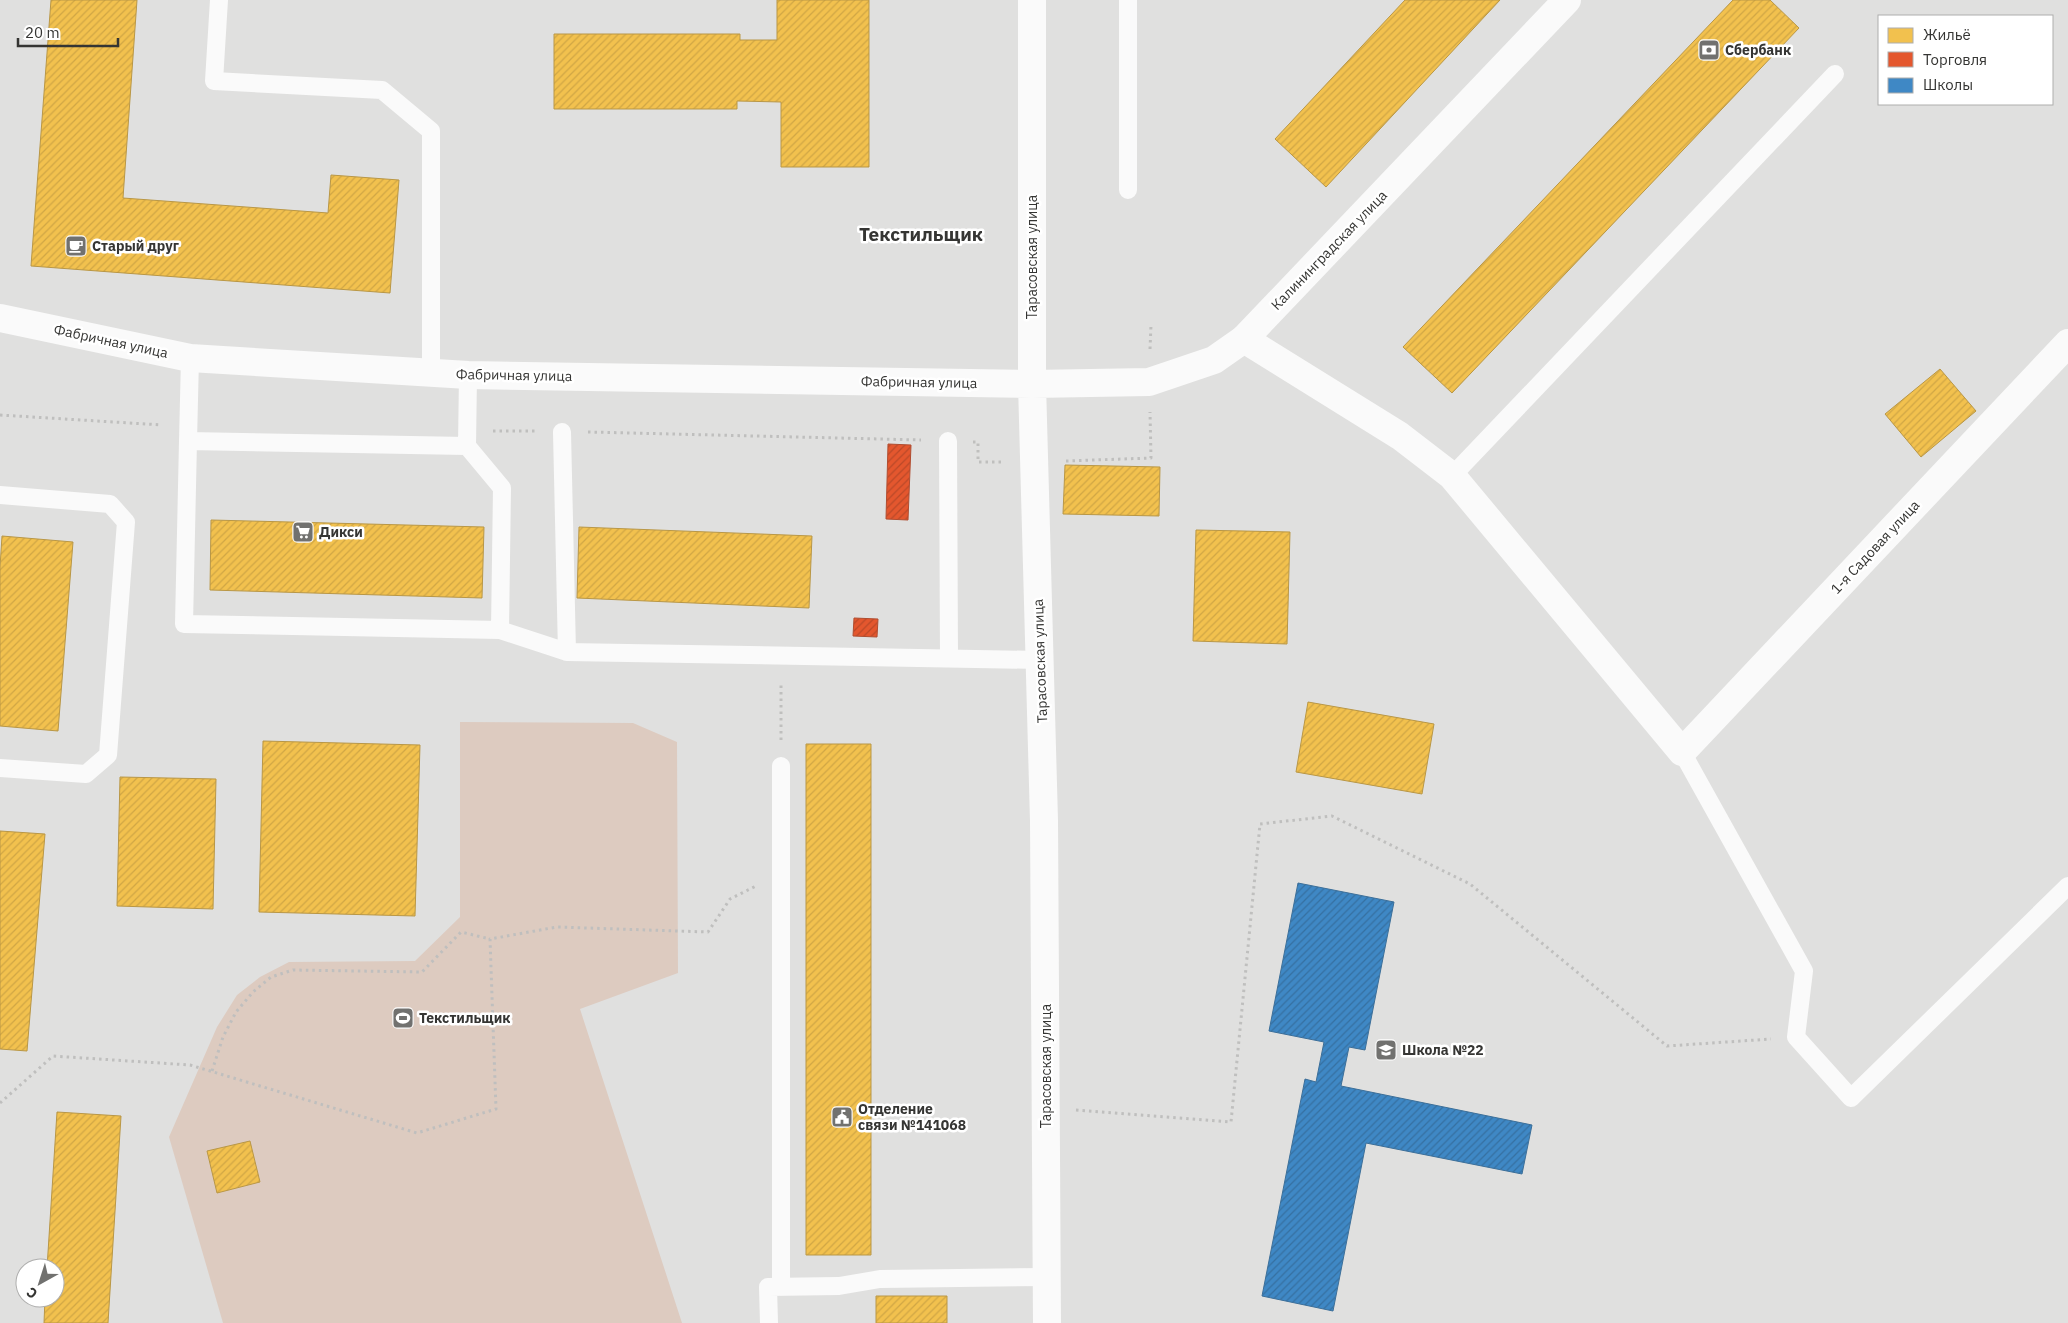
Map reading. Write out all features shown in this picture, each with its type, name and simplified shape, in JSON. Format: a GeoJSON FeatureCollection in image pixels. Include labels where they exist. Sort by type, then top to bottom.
{"type":"FeatureCollection","features":[{"type":"Feature","properties":{"kind":"street","name":"Тарасовская улица"},"geometry":{"type":"LineString","coordinates":[[1032,0],[1032,384],[1044,821],[1047,1323]]}},
{"type":"Feature","properties":{"kind":"street","name":"Калининградская улица"},"geometry":{"type":"LineString","coordinates":[[1032,384],[1149,382],[1214,360],[1244,339],[1567,0]]}},
{"type":"Feature","properties":{"kind":"street","name":"Фабричная улица"},"geometry":{"type":"LineString","coordinates":[[0,318],[190,358],[468,375],[1032,384]]}},
{"type":"Feature","properties":{"kind":"street"},"geometry":{"type":"LineString","coordinates":[[1244,339],[1400,436],[1452,476],[1682,752]]}},
{"type":"Feature","properties":{"kind":"street","name":"1-я Садовая улица"},"geometry":{"type":"LineString","coordinates":[[1682,752],[2068,343]]}},
{"type":"Feature","properties":{"kind":"lane"},"geometry":{"type":"LineString","coordinates":[[218,0],[214,81],[382,90],[431,131],[431,373]]}},
{"type":"Feature","properties":{"kind":"lane"},"geometry":{"type":"LineString","coordinates":[[1128,0],[1128,190]]}},
{"type":"Feature","properties":{"kind":"lane"},"geometry":{"type":"LineString","coordinates":[[1452,476],[1835,74]]}},
{"type":"Feature","properties":{"kind":"lane"},"geometry":{"type":"LineString","coordinates":[[190,358],[184,624],[500,630],[567,652],[1040,660]]}},
{"type":"Feature","properties":{"kind":"lane"},"geometry":{"type":"LineString","coordinates":[[468,375],[467,446],[502,488],[500,630]]}},
{"type":"Feature","properties":{"kind":"lane"},"geometry":{"type":"LineString","coordinates":[[562,432],[567,652]]}},
{"type":"Feature","properties":{"kind":"lane"},"geometry":{"type":"LineString","coordinates":[[188,441],[467,446]]}},
{"type":"Feature","properties":{"kind":"lane"},"geometry":{"type":"LineString","coordinates":[[948,441],[949,658]]}},
{"type":"Feature","properties":{"kind":"lane"},"geometry":{"type":"LineString","coordinates":[[0,495],[110,504],[126,522],[108,755],[86,774],[0,768]]}},
{"type":"Feature","properties":{"kind":"lane"},"geometry":{"type":"LineString","coordinates":[[1682,752],[1804,971],[1796,1037],[1851,1098],[2068,886]]}},
{"type":"Feature","properties":{"kind":"lane"},"geometry":{"type":"LineString","coordinates":[[781,766],[781,1287]]}},
{"type":"Feature","properties":{"kind":"lane"},"geometry":{"type":"LineString","coordinates":[[769,1323],[768,1287],[839,1286],[880,1279],[1047,1277]]}},
{"type":"Feature","properties":{"kind":"path"},"geometry":{"type":"LineString","coordinates":[[781,766],[782,656]]}},
{"type":"Feature","properties":{"kind":"path"},"geometry":{"type":"LineString","coordinates":[[1046,1107],[1231,1122],[1260,824],[1332,816],[1470,884],[1667,1046],[1796,1037]]}},
{"type":"Feature","properties":{"kind":"path"},"geometry":{"type":"LineString","coordinates":[[212,1071],[223,1037],[236,1012],[253,992],[271,977],[293,970],[422,972],[461,932],[490,939],[557,927],[708,932],[730,899],[781,874]]}},
{"type":"Feature","properties":{"kind":"path"},"geometry":{"type":"LineString","coordinates":[[0,1103],[53,1056],[190,1065],[417,1133],[496,1109],[490,939]]}},
{"type":"Feature","properties":{"kind":"shaded area","name":"Текстильщик"},"geometry":{"type":"Polygon","coordinates":[[[460,722],[633,723],[677,742],[678,973],[580,1009],[682,1323],[223,1323],[169,1137],[217,1027],[237,995],[260,977],[289,962],[415,961],[460,917],[460,722]]]}},
{"type":"Feature","properties":{"kind":"building: Жильё"},"geometry":{"type":"Polygon","coordinates":[[[51,0],[137,0],[123,198],[328,213],[331,175],[399,180],[390,293],[31,266],[51,0]]]}},
{"type":"Feature","properties":{"kind":"building: Жильё"},"geometry":{"type":"Polygon","coordinates":[[[777,0],[869,0],[869,167],[781,167],[781,102],[737,101],[737,109],[554,109],[554,34],[740,34],[740,40],[777,40],[777,0]]]}},
{"type":"Feature","properties":{"kind":"building: Жильё"},"geometry":{"type":"Polygon","coordinates":[[[1405,0],[1500,0],[1326,187],[1275,139],[1405,0]]]}},
{"type":"Feature","properties":{"kind":"building: Жильё"},"geometry":{"type":"Polygon","coordinates":[[[1733,0],[1770,0],[1799,28],[1452,393],[1403,347],[1733,0]]]}},
{"type":"Feature","properties":{"kind":"building: Жильё"},"geometry":{"type":"Polygon","coordinates":[[[1940,369],[1976,411],[1921,457],[1885,414],[1940,369]]]}},
{"type":"Feature","properties":{"kind":"building: Жильё"},"geometry":{"type":"Polygon","coordinates":[[[1065,465],[1160,467],[1159,516],[1063,514],[1065,465]]]}},
{"type":"Feature","properties":{"kind":"building: Жильё"},"geometry":{"type":"Polygon","coordinates":[[[211,520],[484,527],[482,598],[210,590],[211,520]]]}},
{"type":"Feature","properties":{"kind":"building: Жильё"},"geometry":{"type":"Polygon","coordinates":[[[579,527],[812,536],[809,608],[577,598],[579,527]]]}},
{"type":"Feature","properties":{"kind":"building: Жильё"},"geometry":{"type":"Polygon","coordinates":[[[1196,530],[1290,532],[1287,644],[1193,641],[1196,530]]]}},
{"type":"Feature","properties":{"kind":"building: Жильё"},"geometry":{"type":"Polygon","coordinates":[[[2,536],[73,542],[58,731],[0,726],[0,567],[2,536]]]}},
{"type":"Feature","properties":{"kind":"building: Жильё"},"geometry":{"type":"Polygon","coordinates":[[[1308,702],[1434,724],[1422,794],[1296,772],[1308,702]]]}},
{"type":"Feature","properties":{"kind":"building: Жильё"},"geometry":{"type":"Polygon","coordinates":[[[263,741],[420,745],[415,916],[259,912],[263,741]]]}},
{"type":"Feature","properties":{"kind":"building: Жильё"},"geometry":{"type":"Polygon","coordinates":[[[806,744],[871,744],[871,1255],[806,1255],[806,744]]]}},
{"type":"Feature","properties":{"kind":"building: Жильё"},"geometry":{"type":"Polygon","coordinates":[[[120,777],[216,779],[213,909],[117,906],[120,777]]]}},
{"type":"Feature","properties":{"kind":"building: Жильё"},"geometry":{"type":"Polygon","coordinates":[[[0,831],[45,834],[27,1051],[0,1049],[0,831]]]}},
{"type":"Feature","properties":{"kind":"building: Жильё"},"geometry":{"type":"Polygon","coordinates":[[[57,1112],[121,1116],[108,1323],[44,1323],[45,1308],[65,1308],[65,1258],[48,1258],[57,1112]]]}},
{"type":"Feature","properties":{"kind":"building: Жильё"},"geometry":{"type":"Polygon","coordinates":[[[250,1141],[260,1182],[217,1193],[207,1151],[250,1141]]]}},
{"type":"Feature","properties":{"kind":"building: Жильё"},"geometry":{"type":"Polygon","coordinates":[[[876,1296],[947,1296],[947,1323],[876,1323],[876,1296]]]}},
{"type":"Feature","properties":{"kind":"building: Торговля"},"geometry":{"type":"Polygon","coordinates":[[[888,444],[911,445],[908,520],[886,519],[888,444]]]}},
{"type":"Feature","properties":{"kind":"building: Торговля"},"geometry":{"type":"Polygon","coordinates":[[[854,618],[878,619],[877,637],[853,636],[854,618]]]}},
{"type":"Feature","properties":{"kind":"building: Школы"},"geometry":{"type":"Polygon","coordinates":[[[1298,883],[1394,902],[1365,1050],[1349,1047],[1341,1086],[1532,1125],[1522,1174],[1366,1143],[1333,1311],[1262,1296],[1305,1079],[1316,1082],[1324,1042],[1269,1031],[1298,883]]]}},
{"type":"Feature","properties":{"kind":"place","name":"Сбербанк"},"geometry":{"type":"Point","coordinates":[1709,50]}},
{"type":"Feature","properties":{"kind":"place","name":"Старый друг"},"geometry":{"type":"Point","coordinates":[76,246]}},
{"type":"Feature","properties":{"kind":"place","name":"Дикси"},"geometry":{"type":"Point","coordinates":[303,532]}},
{"type":"Feature","properties":{"kind":"place","name":"Текстильщик"},"geometry":{"type":"Point","coordinates":[403,1018]}},
{"type":"Feature","properties":{"kind":"place","name":"Школа №22"},"geometry":{"type":"Point","coordinates":[1386,1050]}},
{"type":"Feature","properties":{"kind":"place","name":"Отделение связи №141068"},"geometry":{"type":"Point","coordinates":[842,1117]}},
{"type":"Feature","properties":{"kind":"district","name":"Текстильщик"},"geometry":{"type":"Point","coordinates":[921,234]}}]}
